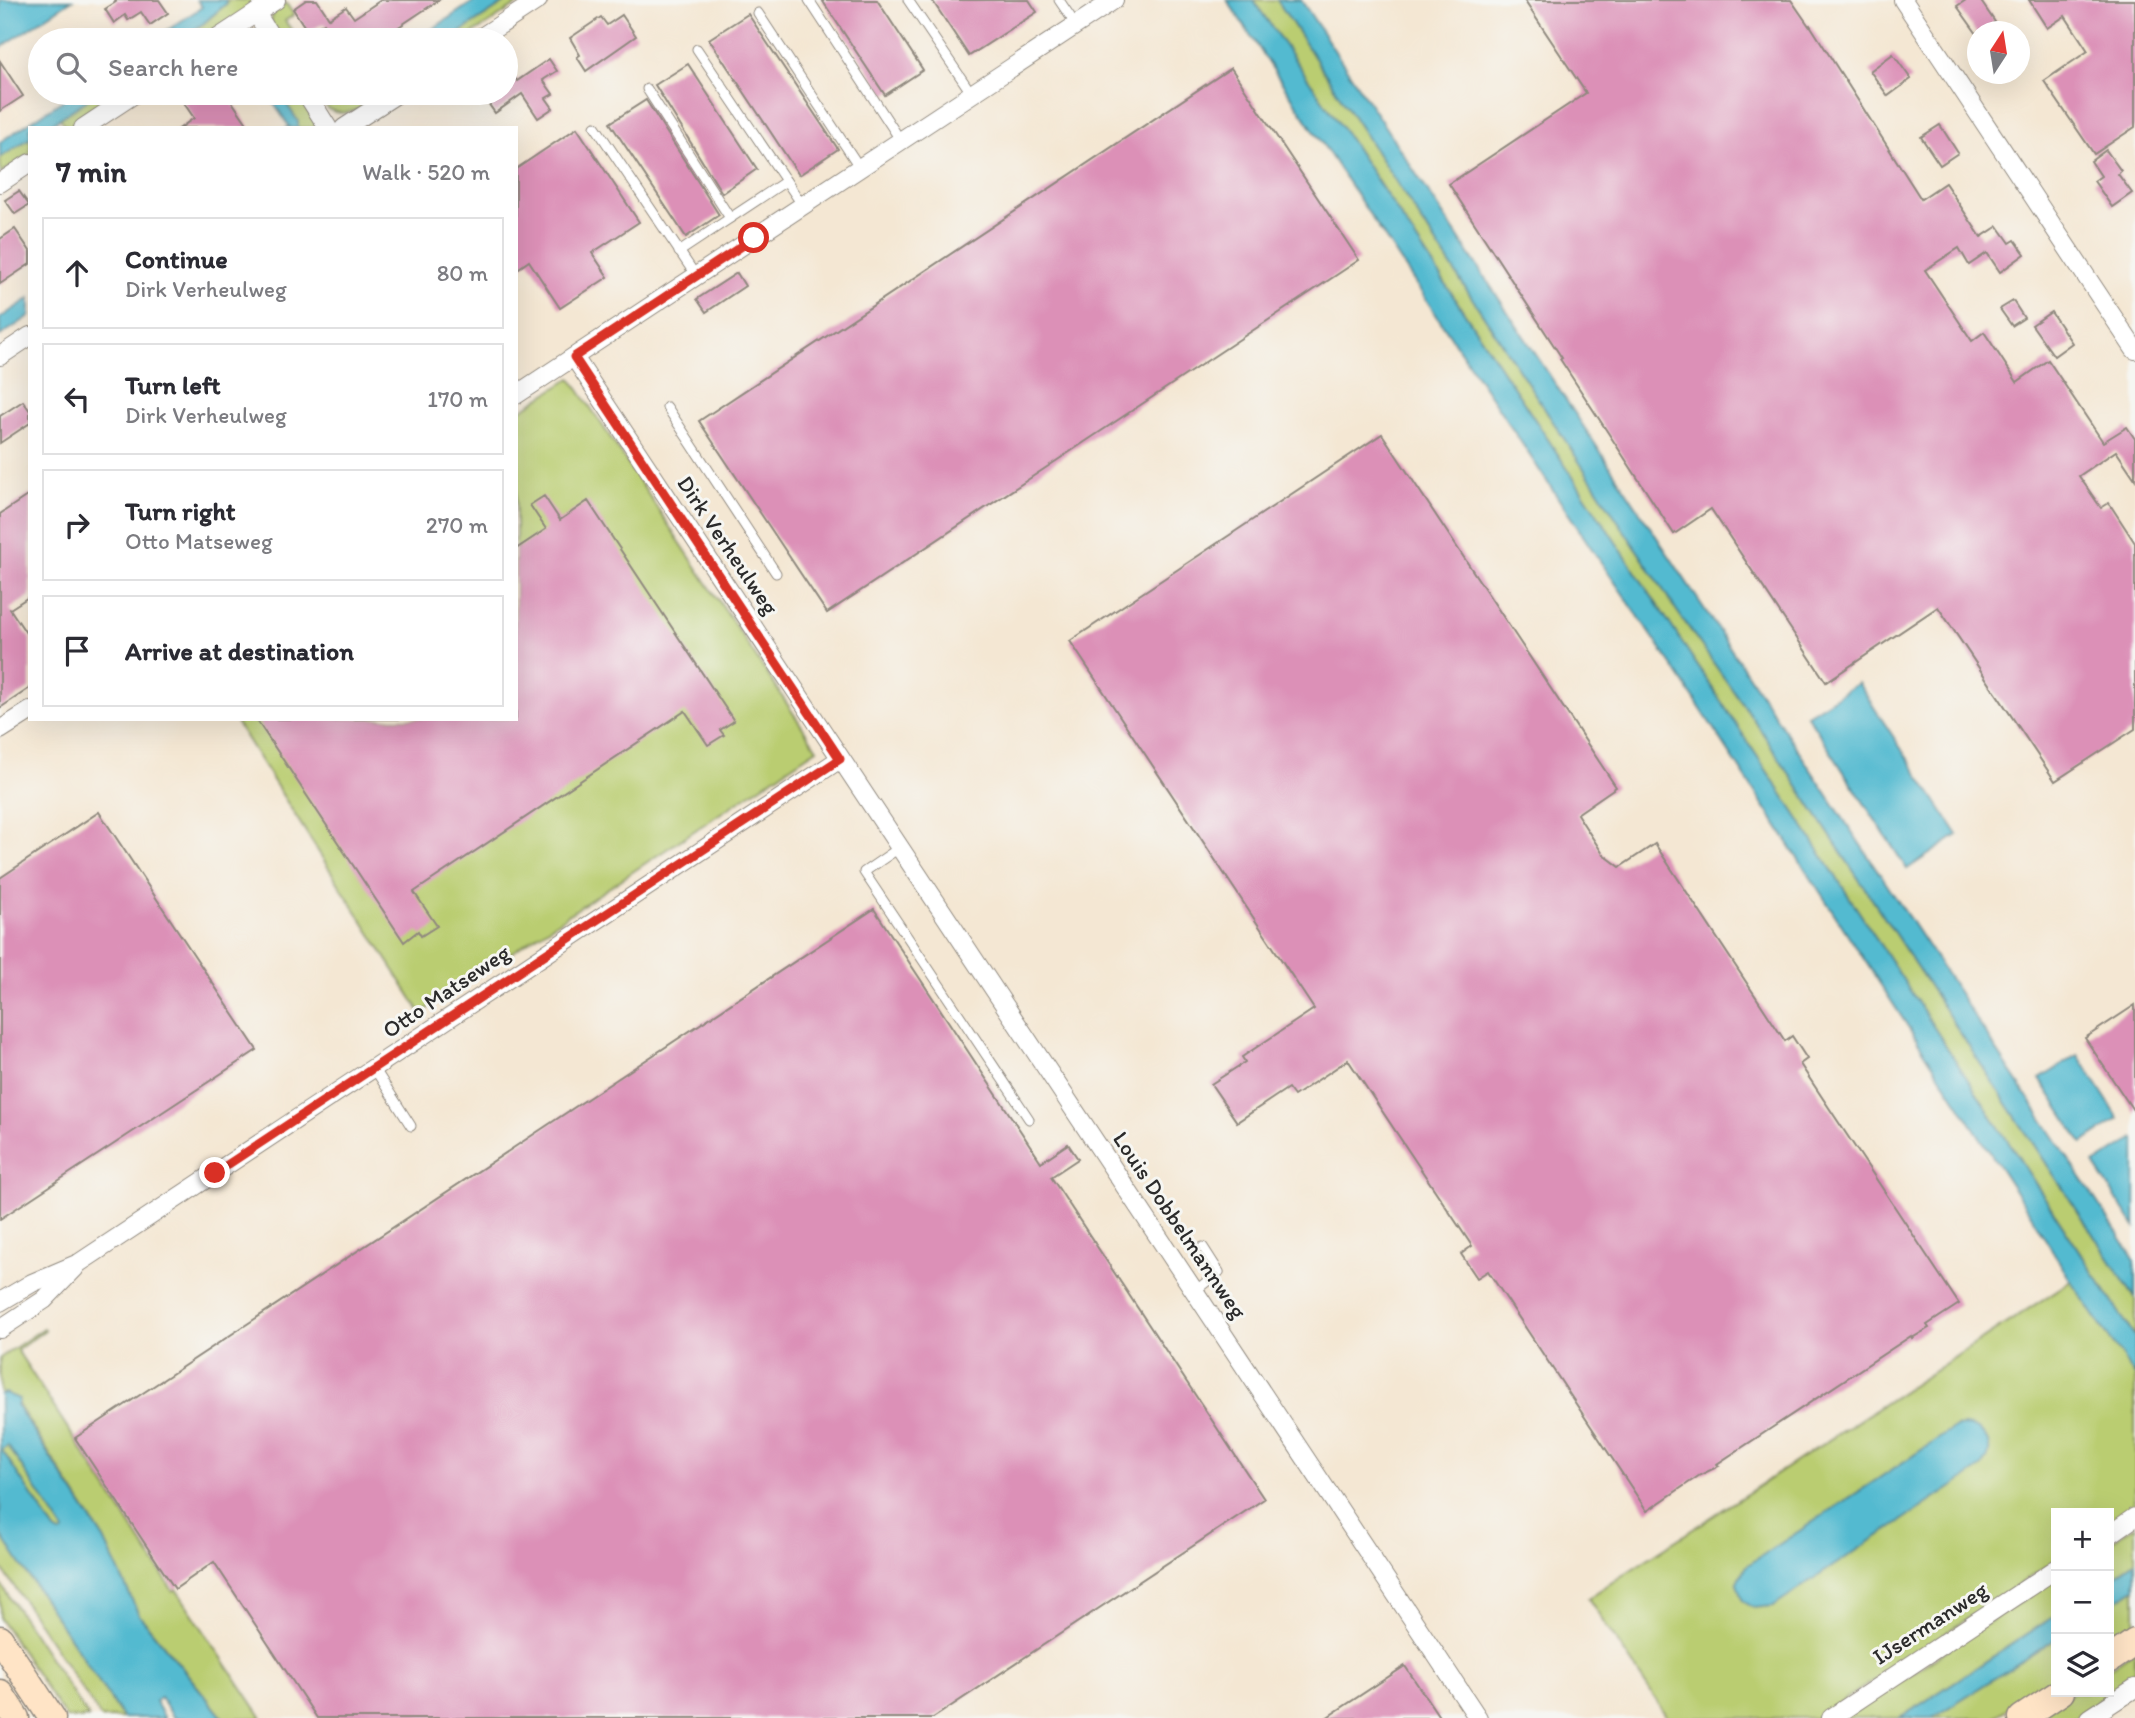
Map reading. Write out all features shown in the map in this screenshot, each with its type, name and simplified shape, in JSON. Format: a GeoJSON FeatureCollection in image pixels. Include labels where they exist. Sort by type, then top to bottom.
{"type":"FeatureCollection","features":[{"type":"Feature","properties":{"kind":"main road"},"geometry":{"type":"LineString","coordinates":[[0,1639],[52,1718]]}},
{"type":"Feature","properties":{"kind":"main road"},"geometry":{"type":"LineString","coordinates":[[2114,1657],[2135,1642]]}},
{"type":"Feature","properties":{"kind":"main road"},"geometry":{"type":"LineString","coordinates":[[0,1693],[16,1718]]}},
{"type":"Feature","properties":{"kind":"main road"},"geometry":{"type":"LineString","coordinates":[[2022,1718],[2054,1697]]}},
{"type":"Feature","properties":{"kind":"street"},"geometry":{"type":"LineString","coordinates":[[233,28],[276,0]]}},
{"type":"Feature","properties":{"kind":"street"},"geometry":{"type":"LineString","coordinates":[[495,28],[538,0]]}},
{"type":"Feature","properties":{"kind":"street"},"geometry":{"type":"LineString","coordinates":[[518,394],[1114,0]]}},
{"type":"Feature","properties":{"kind":"street"},"geometry":{"type":"LineString","coordinates":[[1903,0],[2135,350]]}},
{"type":"Feature","properties":{"kind":"street"},"geometry":{"type":"LineString","coordinates":[[256,13],[265,28]]}},
{"type":"Feature","properties":{"kind":"street"},"geometry":{"type":"LineString","coordinates":[[86,126],[118,105]]}},
{"type":"Feature","properties":{"kind":"street"},"geometry":{"type":"LineString","coordinates":[[314,105],[327,126]]}},
{"type":"Feature","properties":{"kind":"street"},"geometry":{"type":"LineString","coordinates":[[347,126],[379,105]]}},
{"type":"Feature","properties":{"kind":"street"},"geometry":{"type":"LineString","coordinates":[[0,183],[28,164]]}},
{"type":"Feature","properties":{"kind":"street"},"geometry":{"type":"LineString","coordinates":[[0,355],[28,337]]}},
{"type":"Feature","properties":{"kind":"street","name":"Dirk Verheulweg"},"geometry":{"type":"LineString","coordinates":[[574,357],[840,759]]}},
{"type":"Feature","properties":{"kind":"street"},"geometry":{"type":"LineString","coordinates":[[0,730],[28,711]]}},
{"type":"Feature","properties":{"kind":"street","name":"Louis Dobbelmannweg"},"geometry":{"type":"LineString","coordinates":[[840,759],[1478,1718]]}},
{"type":"Feature","properties":{"kind":"street","name":"Otto Matseweg"},"geometry":{"type":"LineString","coordinates":[[0,1302],[32,1283],[79,1263],[840,759]]}},
{"type":"Feature","properties":{"kind":"street","name":"Otto Matseweg"},"geometry":{"type":"LineString","coordinates":[[0,1329],[44,1300],[79,1263]]}},
{"type":"Feature","properties":{"kind":"street"},"geometry":{"type":"LineString","coordinates":[[2114,1532],[2135,1517]]}},
{"type":"Feature","properties":{"kind":"street","name":"IJsermanweg"},"geometry":{"type":"LineString","coordinates":[[1831,1718],[2053,1571]]}},
{"type":"Feature","properties":{"kind":"street"},"geometry":{"type":"LineString","coordinates":[[2090,1718],[2135,1688]]}},
{"type":"Feature","properties":{"kind":"lane"},"geometry":{"type":"LineString","coordinates":[[809,0],[901,141]]}},
{"type":"Feature","properties":{"kind":"lane"},"geometry":{"type":"LineString","coordinates":[[908,0],[972,94]]}},
{"type":"Feature","properties":{"kind":"lane"},"geometry":{"type":"LineString","coordinates":[[1059,0],[1076,25]]}},
{"type":"Feature","properties":{"kind":"lane"},"geometry":{"type":"LineString","coordinates":[[758,13],[860,168]]}},
{"type":"Feature","properties":{"kind":"lane"},"geometry":{"type":"LineString","coordinates":[[697,49],[803,206]]}},
{"type":"Feature","properties":{"kind":"lane"},"geometry":{"type":"LineString","coordinates":[[647,89],[730,218]]}},
{"type":"Feature","properties":{"kind":"lane"},"geometry":{"type":"LineString","coordinates":[[595,126],[696,276]]}},
{"type":"Feature","properties":{"kind":"lane"},"geometry":{"type":"LineString","coordinates":[[680,252],[786,181]]}},
{"type":"Feature","properties":{"kind":"lane"},"geometry":{"type":"LineString","coordinates":[[667,407],[776,573]]}},
{"type":"Feature","properties":{"kind":"lane"},"geometry":{"type":"LineString","coordinates":[[900,848],[864,873],[1029,1119]]}},
{"type":"Feature","properties":{"kind":"lane"},"geometry":{"type":"LineString","coordinates":[[374,1068],[411,1126]]}},
{"type":"Feature","properties":{"kind":"lane"},"geometry":{"type":"LineString","coordinates":[[1195,1291],[1219,1272],[1203,1247]]}},
{"type":"Feature","properties":{"kind":"green space"},"geometry":{"type":"Polygon","coordinates":[[[225,0],[263,0],[220,28],[196,28],[204,23],[227,3],[225,0]]]}},
{"type":"Feature","properties":{"kind":"green space"},"geometry":{"type":"Polygon","coordinates":[[[509,0],[524,0],[481,28],[466,28],[509,0]]]}},
{"type":"Feature","properties":{"kind":"green space"},"geometry":{"type":"Polygon","coordinates":[[[1253,0],[1277,0],[1677,611],[1758,726],[2135,1298],[2135,1337],[1796,815],[1343,129],[1253,0]]]}},
{"type":"Feature","properties":{"kind":"green space"},"geometry":{"type":"Polygon","coordinates":[[[286,3],[294,15],[285,21],[290,28],[274,28],[271,23],[272,14],[286,3]]]}},
{"type":"Feature","properties":{"kind":"green space"},"geometry":{"type":"Polygon","coordinates":[[[80,105],[104,105],[70,126],[66,126],[60,118],[80,105]]]}},
{"type":"Feature","properties":{"kind":"green space"},"geometry":{"type":"Polygon","coordinates":[[[287,105],[307,105],[317,123],[316,126],[298,126],[298,121],[287,105]]]}},
{"type":"Feature","properties":{"kind":"green space"},"geometry":{"type":"Polygon","coordinates":[[[325,105],[365,105],[343,113],[328,109],[325,105]]]}},
{"type":"Feature","properties":{"kind":"green space"},"geometry":{"type":"Polygon","coordinates":[[[28,139],[28,155],[1,173],[0,158],[28,139]]]}},
{"type":"Feature","properties":{"kind":"green space"},"geometry":{"type":"Polygon","coordinates":[[[571,378],[817,749],[421,1013],[235,721],[518,721],[518,412],[571,378]]]}},
{"type":"Feature","properties":{"kind":"green space"},"geometry":{"type":"Polygon","coordinates":[[[2071,1281],[2135,1376],[2135,1507],[2114,1522],[2114,1508],[2051,1508],[2051,1563],[1817,1718],[1668,1718],[1588,1598],[2071,1281]]]}},
{"type":"Feature","properties":{"kind":"green space"},"geometry":{"type":"Polygon","coordinates":[[[44,1328],[45,1330],[17,1350],[173,1591],[176,1589],[262,1718],[223,1718],[139,1615],[104,1539],[17,1403],[5,1393],[0,1394],[0,1358],[44,1328]]]}},
{"type":"Feature","properties":{"kind":"green space"},"geometry":{"type":"Polygon","coordinates":[[[8,1445],[65,1531],[60,1534],[55,1531],[1,1449],[8,1445]]]}},
{"type":"Feature","properties":{"kind":"green space"},"geometry":{"type":"Polygon","coordinates":[[[2135,1526],[2135,1562],[2114,1577],[2114,1571],[2114,1540],[2135,1526]]]}},
{"type":"Feature","properties":{"kind":"green space"},"geometry":{"type":"Polygon","coordinates":[[[0,1533],[123,1718],[101,1718],[0,1565],[0,1533]]]}},
{"type":"Feature","properties":{"kind":"green space"},"geometry":{"type":"Polygon","coordinates":[[[2051,1581],[2051,1618],[1900,1718],[1844,1718],[2051,1581]]]}},
{"type":"Feature","properties":{"kind":"green space"},"geometry":{"type":"Polygon","coordinates":[[[0,1583],[89,1718],[66,1718],[0,1619],[0,1583]]]}},
{"type":"Feature","properties":{"kind":"green space"},"geometry":{"type":"Polygon","coordinates":[[[2135,1588],[2135,1624],[2114,1638],[2114,1634],[2114,1602],[2135,1588]]]}},
{"type":"Feature","properties":{"kind":"green space"},"geometry":{"type":"Polygon","coordinates":[[[2051,1642],[2051,1679],[1993,1718],[1932,1718],[2051,1642]]]}},
{"type":"Feature","properties":{"kind":"green space"},"geometry":{"type":"Polygon","coordinates":[[[2135,1650],[2135,1678],[2114,1692],[2114,1665],[2135,1650]]]}},
{"type":"Feature","properties":{"kind":"green space"},"geometry":{"type":"Polygon","coordinates":[[[2064,1697],[2106,1697],[2075,1718],[2033,1718],[2064,1697]]]}},
{"type":"Feature","properties":{"kind":"water"},"geometry":{"type":"Polygon","coordinates":[[[0,0],[72,0],[28,28],[0,48],[0,0]]]}},
{"type":"Feature","properties":{"kind":"water"},"geometry":{"type":"Polygon","coordinates":[[[197,0],[225,0],[227,3],[196,28],[171,28],[202,7],[197,0]]]}},
{"type":"Feature","properties":{"kind":"water"},"geometry":{"type":"Polygon","coordinates":[[[476,0],[509,0],[466,28],[434,28],[476,0]]]}},
{"type":"Feature","properties":{"kind":"water"},"geometry":{"type":"Polygon","coordinates":[[[1227,0],[1253,0],[1343,129],[1796,815],[2135,1337],[2135,1376],[1674,668],[1227,0]]]}},
{"type":"Feature","properties":{"kind":"water"},"geometry":{"type":"Polygon","coordinates":[[[1277,0],[1301,0],[2119,1235],[2135,1261],[2135,1298],[1758,726],[1677,611],[1277,0]]]}},
{"type":"Feature","properties":{"kind":"water"},"geometry":{"type":"Polygon","coordinates":[[[56,105],[80,105],[48,126],[28,126],[28,139],[0,158],[0,142],[56,105]]]}},
{"type":"Feature","properties":{"kind":"water"},"geometry":{"type":"Polygon","coordinates":[[[275,105],[287,105],[298,121],[298,126],[289,126],[275,105]]]}},
{"type":"Feature","properties":{"kind":"water"},"geometry":{"type":"Polygon","coordinates":[[[28,299],[28,317],[0,336],[0,318],[28,299]]]}},
{"type":"Feature","properties":{"kind":"water"},"geometry":{"type":"Polygon","coordinates":[[[1858,683],[1958,835],[1907,869],[1807,715],[1858,683]]]}},
{"type":"Feature","properties":{"kind":"water"},"geometry":{"type":"Polygon","coordinates":[[[2078,1055],[2119,1119],[2082,1143],[2040,1079],[2078,1055]]]}},
{"type":"Feature","properties":{"kind":"water"},"geometry":{"type":"Polygon","coordinates":[[[2135,1138],[2135,1227],[2094,1164],[2135,1138]]]}},
{"type":"Feature","properties":{"kind":"water"},"geometry":{"type":"Polygon","coordinates":[[[5,1393],[19,1399],[17,1406],[104,1539],[139,1615],[223,1718],[174,1718],[160,1697],[155,1701],[165,1718],[123,1718],[0,1533],[0,1394],[5,1393]],[[8,1446],[2,1450],[55,1531],[60,1534],[64,1531],[8,1446]]]}},
{"type":"Feature","properties":{"kind":"water"},"geometry":{"type":"Polygon","coordinates":[[[1956,1427],[1973,1428],[1988,1441],[1988,1454],[1981,1468],[1773,1606],[1754,1608],[1743,1601],[1737,1584],[1745,1567],[1956,1427]]]}},
{"type":"Feature","properties":{"kind":"water"},"geometry":{"type":"Polygon","coordinates":[[[2135,1562],[2135,1588],[2114,1602],[2114,1577],[2135,1562]]]}},
{"type":"Feature","properties":{"kind":"water"},"geometry":{"type":"Polygon","coordinates":[[[2051,1618],[2051,1642],[1932,1718],[1900,1718],[2051,1618]]]}},
{"type":"Feature","properties":{"kind":"building"},"geometry":{"type":"Polygon","coordinates":[[[115,0],[159,0],[168,13],[150,25],[141,12],[128,20],[125,15],[114,23],[105,9],[116,2],[115,0]]]}},
{"type":"Feature","properties":{"kind":"building"},"geometry":{"type":"Polygon","coordinates":[[[306,0],[317,0],[329,18],[346,7],[354,18],[381,0],[439,0],[397,28],[328,28],[324,23],[315,28],[305,28],[293,9],[306,0]]]}},
{"type":"Feature","properties":{"kind":"building"},"geometry":{"type":"Polygon","coordinates":[[[822,0],[877,0],[923,70],[885,95],[822,0]]]}},
{"type":"Feature","properties":{"kind":"building"},"geometry":{"type":"Polygon","coordinates":[[[932,0],[1029,0],[1037,12],[969,56],[932,0]]]}},
{"type":"Feature","properties":{"kind":"building"},"geometry":{"type":"Polygon","coordinates":[[[1524,0],[1791,0],[1810,25],[1921,199],[1945,183],[1981,237],[1998,226],[2010,243],[2015,240],[2025,254],[2000,272],[1987,253],[1969,265],[1959,248],[1925,270],[1972,341],[1984,332],[2017,382],[2048,360],[2103,442],[2127,427],[2135,439],[2135,479],[2116,451],[2079,476],[2101,508],[2109,503],[2135,543],[2135,729],[2055,781],[1938,607],[1826,682],[1711,509],[1674,534],[1449,184],[1586,93],[1524,0]]]}},
{"type":"Feature","properties":{"kind":"building"},"geometry":{"type":"Polygon","coordinates":[[[1966,0],[1980,0],[1994,21],[1968,21],[1957,6],[1966,0]]]}},
{"type":"Feature","properties":{"kind":"building"},"geometry":{"type":"Polygon","coordinates":[[[2029,0],[2135,0],[2135,127],[2094,154],[2044,81],[2088,51],[2065,16],[2047,28],[2029,0]]]}},
{"type":"Feature","properties":{"kind":"building"},"geometry":{"type":"Polygon","coordinates":[[[748,14],[838,149],[799,175],[709,39],[748,14]]]}},
{"type":"Feature","properties":{"kind":"building"},"geometry":{"type":"Polygon","coordinates":[[[622,15],[636,36],[586,71],[570,38],[601,17],[607,25],[622,15]]]}},
{"type":"Feature","properties":{"kind":"building"},"geometry":{"type":"Polygon","coordinates":[[[1893,54],[1911,79],[1888,96],[1870,71],[1893,54]]]}},
{"type":"Feature","properties":{"kind":"building"},"geometry":{"type":"Polygon","coordinates":[[[549,59],[557,71],[543,80],[553,94],[546,98],[553,108],[538,118],[522,94],[518,97],[518,80],[549,59]]]}},
{"type":"Feature","properties":{"kind":"building"},"geometry":{"type":"Polygon","coordinates":[[[0,61],[23,96],[0,111],[0,61]]]}},
{"type":"Feature","properties":{"kind":"building"},"geometry":{"type":"Polygon","coordinates":[[[688,64],[757,169],[722,193],[655,85],[688,64]]]}},
{"type":"Feature","properties":{"kind":"building"},"geometry":{"type":"Polygon","coordinates":[[[1231,68],[1359,260],[827,613],[699,421],[1231,68]]]}},
{"type":"Feature","properties":{"kind":"building"},"geometry":{"type":"Polygon","coordinates":[[[646,100],[719,215],[686,237],[610,123],[646,100]]]}},
{"type":"Feature","properties":{"kind":"building"},"geometry":{"type":"Polygon","coordinates":[[[185,105],[234,105],[249,126],[183,126],[194,118],[185,105]]]}},
{"type":"Feature","properties":{"kind":"building"},"geometry":{"type":"Polygon","coordinates":[[[489,105],[506,105],[495,113],[489,105]]]}},
{"type":"Feature","properties":{"kind":"building"},"geometry":{"type":"Polygon","coordinates":[[[1940,125],[1958,153],[1940,165],[1921,137],[1940,125]]]}},
{"type":"Feature","properties":{"kind":"building"},"geometry":{"type":"Polygon","coordinates":[[[577,128],[639,222],[592,253],[608,277],[560,308],[529,261],[518,269],[518,168],[577,128]]]}},
{"type":"Feature","properties":{"kind":"building"},"geometry":{"type":"Polygon","coordinates":[[[2106,150],[2121,171],[2118,174],[2132,193],[2112,207],[2094,181],[2101,176],[2091,161],[2106,150]]]}},
{"type":"Feature","properties":{"kind":"building"},"geometry":{"type":"Polygon","coordinates":[[[19,191],[28,206],[15,214],[5,200],[19,191]]]}},
{"type":"Feature","properties":{"kind":"building"},"geometry":{"type":"Polygon","coordinates":[[[15,229],[28,248],[28,265],[0,284],[0,239],[15,229]]]}},
{"type":"Feature","properties":{"kind":"building"},"geometry":{"type":"Polygon","coordinates":[[[737,273],[745,286],[706,312],[697,299],[737,273]]]}},
{"type":"Feature","properties":{"kind":"building"},"geometry":{"type":"Polygon","coordinates":[[[2013,301],[2024,318],[2012,326],[2000,309],[2013,301]]]}},
{"type":"Feature","properties":{"kind":"building"},"geometry":{"type":"Polygon","coordinates":[[[2051,312],[2072,343],[2054,356],[2032,325],[2051,312]]]}},
{"type":"Feature","properties":{"kind":"building"},"geometry":{"type":"Polygon","coordinates":[[[23,401],[28,408],[28,424],[0,443],[0,416],[23,401]]]}},
{"type":"Feature","properties":{"kind":"building"},"geometry":{"type":"Polygon","coordinates":[[[1382,434],[1616,787],[1577,814],[1603,854],[1620,867],[1655,844],[1785,1041],[1792,1036],[1807,1059],[1800,1064],[1959,1304],[1927,1325],[1929,1328],[1912,1338],[1911,1336],[1717,1464],[1719,1466],[1700,1475],[1647,1511],[1488,1271],[1477,1278],[1461,1254],[1472,1246],[1348,1060],[1294,1096],[1288,1088],[1237,1122],[1211,1084],[1245,1062],[1242,1057],[1314,1009],[1070,641],[1382,434]]]}},
{"type":"Feature","properties":{"kind":"building"},"geometry":{"type":"Polygon","coordinates":[[[28,495],[28,597],[10,609],[28,636],[28,689],[0,708],[0,514],[28,495]]]}},
{"type":"Feature","properties":{"kind":"building"},"geometry":{"type":"Polygon","coordinates":[[[544,496],[560,520],[588,501],[734,721],[720,730],[724,735],[708,745],[685,711],[414,892],[437,926],[421,936],[418,931],[404,942],[257,721],[518,721],[518,548],[546,529],[530,505],[544,496]]]}},
{"type":"Feature","properties":{"kind":"building"},"geometry":{"type":"Polygon","coordinates":[[[99,812],[257,1050],[0,1219],[0,878],[99,812]]]}},
{"type":"Feature","properties":{"kind":"building"},"geometry":{"type":"Polygon","coordinates":[[[874,909],[1041,1162],[1068,1144],[1078,1159],[1051,1177],[1264,1499],[933,1718],[317,1718],[214,1562],[175,1589],[75,1438],[874,909]]]}},
{"type":"Feature","properties":{"kind":"building"},"geometry":{"type":"Polygon","coordinates":[[[2135,1005],[2135,1113],[2085,1038],[2135,1005]]]}},
{"type":"Feature","properties":{"kind":"building"},"geometry":{"type":"Polygon","coordinates":[[[1405,1666],[1440,1718],[1326,1718],[1405,1666]]]}},
{"type":"Feature","properties":{"kind":"route"},"geometry":{"type":"LineString","coordinates":[[215,1173],[840,759],[574,357],[754,238]]}}]}
